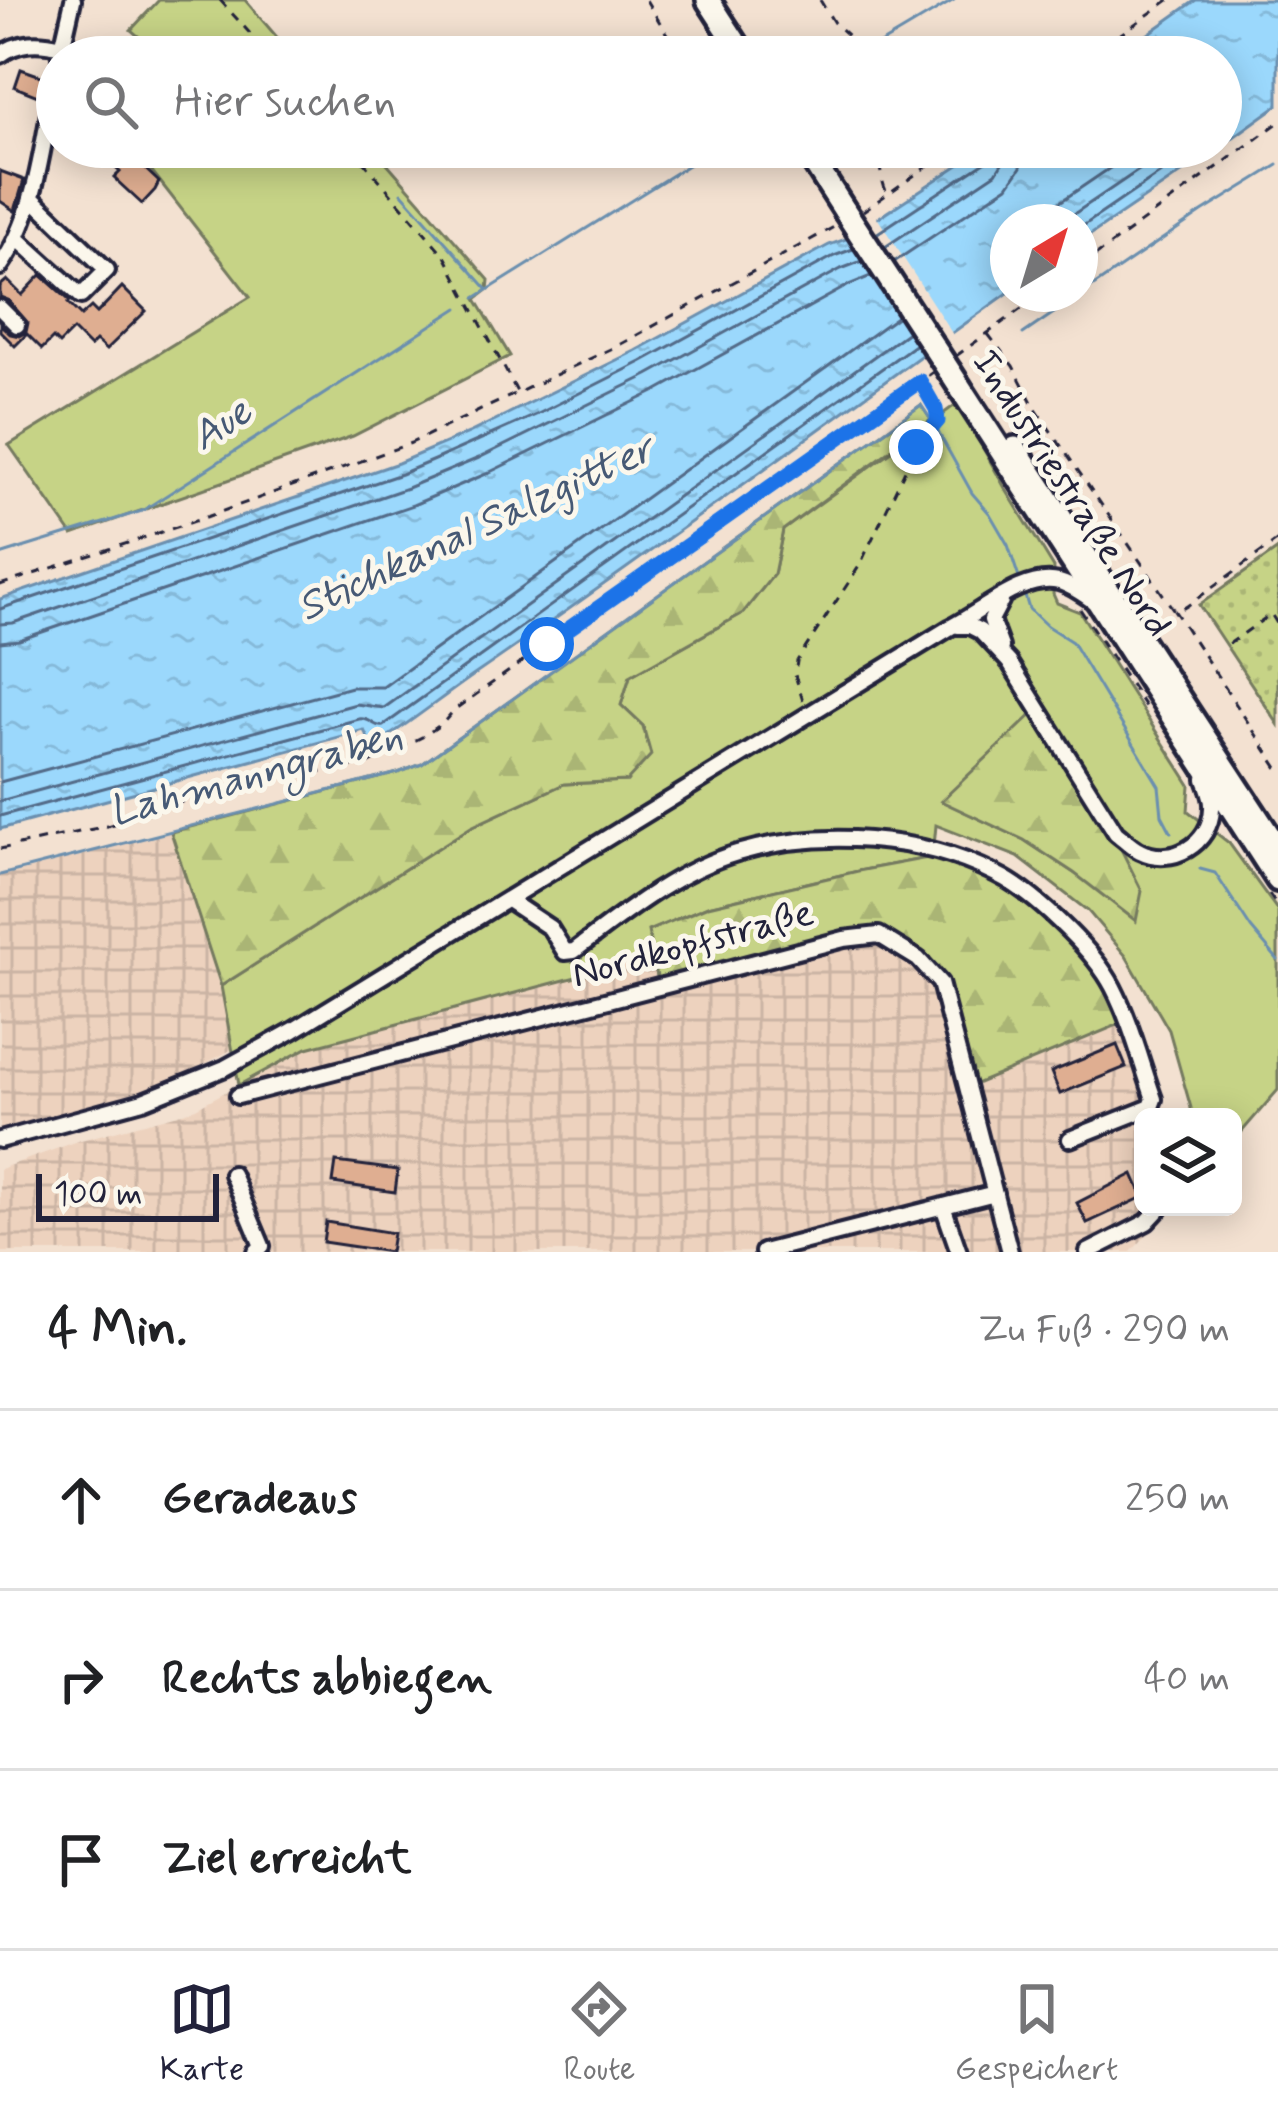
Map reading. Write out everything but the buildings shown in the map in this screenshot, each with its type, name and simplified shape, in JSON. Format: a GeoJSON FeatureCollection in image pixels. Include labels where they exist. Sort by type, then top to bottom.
{"type":"FeatureCollection","features":[{"type":"Feature","properties":{"kind":"highway"},"geometry":{"type":"LineString","coordinates":[[708,0],[732,36]]}},
{"type":"Feature","properties":{"kind":"highway"},"geometry":{"type":"LineString","coordinates":[[723,0],[746,36]]}},
{"type":"Feature","properties":{"kind":"highway","name":"Industriestraße Nord"},"geometry":{"type":"LineString","coordinates":[[820,168],[1278,880]]}},
{"type":"Feature","properties":{"kind":"highway","name":"Industriestraße Nord"},"geometry":{"type":"LineString","coordinates":[[830,168],[852,212]]}},
{"type":"Feature","properties":{"kind":"highway","name":"Industriestraße Nord"},"geometry":{"type":"LineString","coordinates":[[950,366],[1278,849]]}},
{"type":"Feature","properties":{"kind":"street"},"geometry":{"type":"LineString","coordinates":[[65,36],[74,0]]}},
{"type":"Feature","properties":{"kind":"street"},"geometry":{"type":"LineString","coordinates":[[0,55],[16,45],[36,43]]}},
{"type":"Feature","properties":{"kind":"street"},"geometry":{"type":"LineString","coordinates":[[0,267],[17,238],[38,168]]}},
{"type":"Feature","properties":{"kind":"street"},"geometry":{"type":"LineString","coordinates":[[17,238],[81,296],[107,270],[32,197]]}},
{"type":"Feature","properties":{"kind":"street"},"geometry":{"type":"LineString","coordinates":[[0,308],[17,325]]}},
{"type":"Feature","properties":{"kind":"street"},"geometry":{"type":"LineString","coordinates":[[0,1141],[143,1101],[225,1067],[294,1030],[1029,583],[1053,580],[1066,584],[1097,604]]}},
{"type":"Feature","properties":{"kind":"street"},"geometry":{"type":"LineString","coordinates":[[1005,596],[995,610],[992,627],[1116,833],[1141,852],[1165,857],[1187,851],[1205,831],[1212,808],[1197,757]]}},
{"type":"Feature","properties":{"kind":"street"},"geometry":{"type":"LineString","coordinates":[[951,627],[980,631],[1009,662]]}},
{"type":"Feature","properties":{"kind":"street"},"geometry":{"type":"LineString","coordinates":[[508,900],[550,928],[566,952],[693,870],[738,853],[796,841],[856,840],[936,851],[999,875],[1059,921],[1089,952],[1112,985],[1156,1108]]}},
{"type":"Feature","properties":{"kind":"street","name":"Nordkopfstraße"},"geometry":{"type":"LineString","coordinates":[[238,1096],[844,940],[879,935],[918,959],[940,983],[1010,1252]]}},
{"type":"Feature","properties":{"kind":"street"},"geometry":{"type":"LineString","coordinates":[[1070,1139],[1151,1107],[1154,1099]]}},
{"type":"Feature","properties":{"kind":"street"},"geometry":{"type":"LineString","coordinates":[[232,1174],[262,1246],[256,1252]]}},
{"type":"Feature","properties":{"kind":"street"},"geometry":{"type":"LineString","coordinates":[[763,1252],[995,1193]]}},
{"type":"Feature","properties":{"kind":"street"},"geometry":{"type":"LineString","coordinates":[[943,1206],[958,1252]]}},
{"type":"Feature","properties":{"kind":"street"},"geometry":{"type":"LineString","coordinates":[[1088,1252],[1153,1216]]}},
{"type":"Feature","properties":{"kind":"path"},"geometry":{"type":"LineString","coordinates":[[220,0],[252,36]]}},
{"type":"Feature","properties":{"kind":"path"},"geometry":{"type":"LineString","coordinates":[[646,0],[668,36]]}},
{"type":"Feature","properties":{"kind":"path"},"geometry":{"type":"LineString","coordinates":[[820,0],[846,36]]}},
{"type":"Feature","properties":{"kind":"path"},"geometry":{"type":"LineString","coordinates":[[1118,36],[1169,0]]}},
{"type":"Feature","properties":{"kind":"path"},"geometry":{"type":"LineString","coordinates":[[1242,150],[1278,124]]}},
{"type":"Feature","properties":{"kind":"path"},"geometry":{"type":"LineString","coordinates":[[369,168],[446,256],[518,393]]}},
{"type":"Feature","properties":{"kind":"path"},"geometry":{"type":"LineString","coordinates":[[881,168],[888,192]]}},
{"type":"Feature","properties":{"kind":"path"},"geometry":{"type":"LineString","coordinates":[[0,585],[411,443],[620,345],[924,168]]}},
{"type":"Feature","properties":{"kind":"path"},"geometry":{"type":"LineString","coordinates":[[1098,253],[1217,168]]}},
{"type":"Feature","properties":{"kind":"path"},"geometry":{"type":"LineString","coordinates":[[0,848],[107,826],[269,774],[370,763],[407,745],[920,381],[950,366],[1018,312]]}},
{"type":"Feature","properties":{"kind":"path"},"geometry":{"type":"LineString","coordinates":[[988,334],[1278,768]]}},
{"type":"Feature","properties":{"kind":"path"},"geometry":{"type":"LineString","coordinates":[[810,713],[798,692],[797,661],[860,565],[916,447],[938,421],[920,381]]}},
{"type":"Feature","properties":{"kind":"path"},"geometry":{"type":"LineString","coordinates":[[1173,609],[1187,606],[1278,540]]}},
{"type":"Feature","properties":{"kind":"path"},"geometry":{"type":"LineString","coordinates":[[1229,644],[1278,610]]}},
{"type":"Feature","properties":{"kind":"path"},"geometry":{"type":"LineString","coordinates":[[1271,614],[1278,625]]}},
{"type":"Feature","properties":{"kind":"shaded area"},"geometry":{"type":"Polygon","coordinates":[[[171,832],[221,986],[233,1049],[170,1082],[0,1133],[0,875],[171,832]]]}},
{"type":"Feature","properties":{"kind":"shaded area"},"geometry":{"type":"Polygon","coordinates":[[[879,890],[922,914],[977,1084],[1120,1024],[1156,1108],[1134,1108],[1134,1216],[1165,1216],[1131,1252],[0,1252],[0,1169],[81,1140],[190,1111],[307,1048],[879,890]]]}},
{"type":"Feature","properties":{"kind":"green space"},"geometry":{"type":"Polygon","coordinates":[[[159,0],[245,0],[276,36],[138,36],[131,30],[159,0]]]}},
{"type":"Feature","properties":{"kind":"green space"},"geometry":{"type":"Polygon","coordinates":[[[149,168],[391,168],[489,280],[488,290],[476,299],[510,356],[353,436],[72,535],[9,445],[250,297],[149,168]]]}},
{"type":"Feature","properties":{"kind":"green space"},"geometry":{"type":"Polygon","coordinates":[[[958,403],[1054,568],[1057,603],[1080,612],[1190,785],[1188,811],[1229,843],[1278,911],[1278,1090],[1242,1132],[1242,1108],[1191,1108],[1169,1030],[1126,956],[1088,911],[1018,857],[936,825],[933,857],[708,906],[649,931],[653,954],[307,1048],[239,1085],[221,986],[471,827],[564,784],[627,781],[643,726],[621,705],[630,676],[743,613],[774,574],[783,530],[958,403]],[[1037,711],[942,801],[1024,840],[1074,873],[1037,711]]]}},
{"type":"Feature","properties":{"kind":"green space"},"geometry":{"type":"Polygon","coordinates":[[[921,405],[931,420],[783,530],[774,574],[743,613],[630,676],[621,705],[643,726],[651,755],[627,781],[564,784],[471,827],[221,986],[171,832],[422,764],[921,405]]]}},
{"type":"Feature","properties":{"kind":"green space"},"geometry":{"type":"Polygon","coordinates":[[[1278,549],[1278,724],[1199,605],[1278,549]]]}},
{"type":"Feature","properties":{"kind":"green space"},"geometry":{"type":"Polygon","coordinates":[[[1037,710],[1113,833],[1142,891],[1136,921],[1024,840],[941,801],[1037,710]]]}},
{"type":"Feature","properties":{"kind":"green space"},"geometry":{"type":"Polygon","coordinates":[[[933,857],[994,880],[1061,932],[1097,974],[1120,1024],[976,1084],[940,983],[879,935],[659,987],[648,931],[708,906],[933,857]]]}},
{"type":"Feature","properties":{"kind":"water"},"geometry":{"type":"Polygon","coordinates":[[[1196,0],[1278,0],[1278,105],[1242,131],[1242,36],[1145,36],[1196,0]]]}},
{"type":"Feature","properties":{"kind":"water","name":"Stichkanal Salzgitter"},"geometry":{"type":"Polygon","coordinates":[[[954,168],[1189,168],[1098,230],[1098,204],[990,204],[990,306],[372,747],[364,730],[0,829],[0,599],[398,463],[469,433],[635,351],[846,239],[954,168]]]}},
{"type":"Feature","properties":{"kind":"pier"},"geometry":{"type":"Polygon","coordinates":[[[875,214],[955,338],[925,360],[843,233],[875,214]]]}},
{"type":"Feature","properties":{"kind":"waterway","name":"Aue"},"geometry":{"type":"LineString","coordinates":[[893,36],[954,0]]}},
{"type":"Feature","properties":{"kind":"waterway","name":"Lahmanngraben"},"geometry":{"type":"LineString","coordinates":[[1023,334],[1278,165]]}},
{"type":"Feature","properties":{"kind":"waterway","name":"Aue"},"geometry":{"type":"LineString","coordinates":[[475,298],[683,168]]}},
{"type":"Feature","properties":{"kind":"waterway"},"geometry":{"type":"LineString","coordinates":[[402,193],[488,290]]}},
{"type":"Feature","properties":{"kind":"waterway","name":"Aue"},"geometry":{"type":"LineString","coordinates":[[0,555],[142,511],[458,308]]}},
{"type":"Feature","properties":{"kind":"waterway","name":"Lahmanngraben"},"geometry":{"type":"LineString","coordinates":[[0,875],[422,764],[921,405],[931,420]]}},
{"type":"Feature","properties":{"kind":"waterway"},"geometry":{"type":"LineString","coordinates":[[937,430],[1008,545],[1020,581]]}},
{"type":"Feature","properties":{"kind":"waterway"},"geometry":{"type":"LineString","coordinates":[[1025,596],[1029,609],[1072,642],[1159,786],[1162,815],[1171,832]]}},
{"type":"Feature","properties":{"kind":"waterway"},"geometry":{"type":"LineString","coordinates":[[1200,869],[1215,873],[1278,960]]}},
{"type":"Feature","properties":{"kind":"route"},"geometry":{"type":"LineString","coordinates":[[547,644],[920,381],[938,421],[916,447]]}}]}
